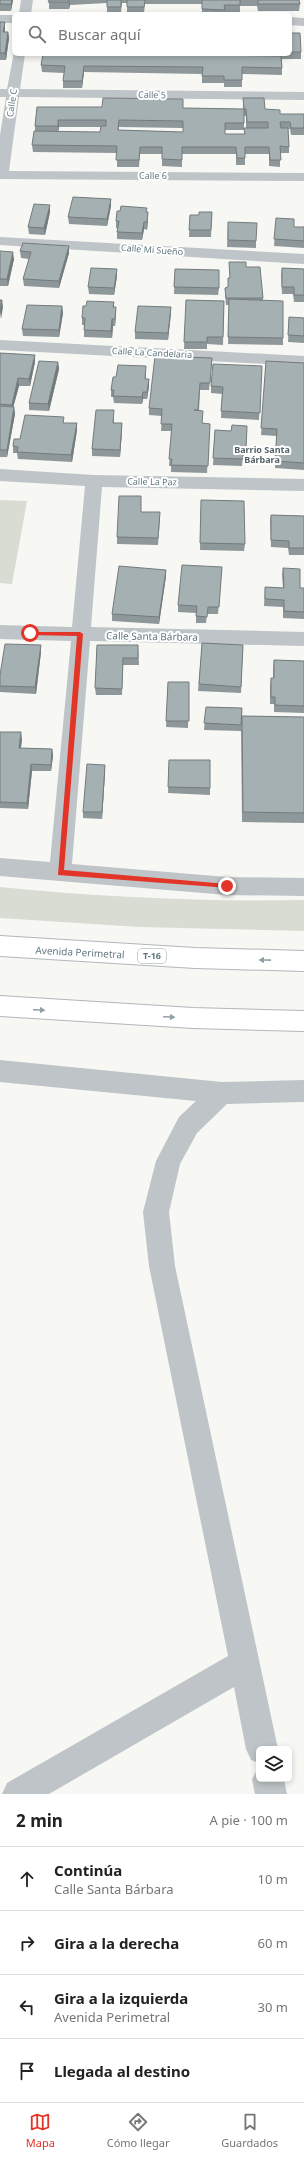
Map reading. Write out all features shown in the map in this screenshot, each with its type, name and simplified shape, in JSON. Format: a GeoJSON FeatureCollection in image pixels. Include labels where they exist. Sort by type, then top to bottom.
{"type":"FeatureCollection","features":[{"type":"Feature","properties":{"kind":"highway","name":"Avenida Perimetral"},"geometry":{"type":"LineString","coordinates":[[0,946],[195,958],[304,961]]}},
{"type":"Feature","properties":{"kind":"highway"},"geometry":{"type":"LineString","coordinates":[[0,1006],[193,1018],[304,1021]]}},
{"type":"Feature","properties":{"kind":"street"},"geometry":{"type":"LineString","coordinates":[[25,12],[27,0]]}},
{"type":"Feature","properties":{"kind":"street"},"geometry":{"type":"LineString","coordinates":[[0,19],[12,19]]}},
{"type":"Feature","properties":{"kind":"street"},"geometry":{"type":"LineString","coordinates":[[292,22],[304,22]]}},
{"type":"Feature","properties":{"kind":"street","name":"Calle C"},"geometry":{"type":"LineString","coordinates":[[1,175],[7,93],[18,56]]}},
{"type":"Feature","properties":{"kind":"street","name":"Calle 5"},"geometry":{"type":"LineString","coordinates":[[7,93],[304,96]]}},
{"type":"Feature","properties":{"kind":"street","name":"Calle 6"},"geometry":{"type":"LineString","coordinates":[[1,175],[304,177]]}},
{"type":"Feature","properties":{"kind":"street","name":"Calle Mi Sueño"},"geometry":{"type":"LineString","coordinates":[[0,241],[304,259]]}},
{"type":"Feature","properties":{"kind":"street","name":"Calle La Candelaria"},"geometry":{"type":"LineString","coordinates":[[0,345],[304,361]]}},
{"type":"Feature","properties":{"kind":"street","name":"Calle La Paz"},"geometry":{"type":"LineString","coordinates":[[0,475],[94,481],[304,485]]}},
{"type":"Feature","properties":{"kind":"street"},"geometry":{"type":"LineString","coordinates":[[60,873],[94,481]]}},
{"type":"Feature","properties":{"kind":"street","name":"Calle Santa Bárbara"},"geometry":{"type":"LineString","coordinates":[[0,632],[304,638]]}},
{"type":"Feature","properties":{"kind":"street"},"geometry":{"type":"LineString","coordinates":[[0,867],[227,886],[304,887]]}},
{"type":"Feature","properties":{"kind":"street"},"geometry":{"type":"LineString","coordinates":[[0,1071],[222,1093],[304,1091]]}},
{"type":"Feature","properties":{"kind":"street"},"geometry":{"type":"LineString","coordinates":[[222,1093],[188,1125],[168,1161],[156,1212],[162,1266],[261,1746]]}},
{"type":"Feature","properties":{"kind":"street"},"geometry":{"type":"LineString","coordinates":[[18,1794],[244,1664]]}},
{"type":"Feature","properties":{"kind":"street"},"geometry":{"type":"LineString","coordinates":[[269,1782],[271,1794]]}},
{"type":"Feature","properties":{"kind":"shaded area"},"geometry":{"type":"Polygon","coordinates":[[[0,500],[27,501],[12,584],[0,583],[0,500]]]}},
{"type":"Feature","properties":{"kind":"shaded area"},"geometry":{"type":"Polygon","coordinates":[[[0,887],[76,894],[152,898],[304,900],[304,931],[139,927],[0,918],[0,887]]]}},
{"type":"Feature","properties":{"kind":"building"},"geometry":{"type":"Polygon","coordinates":[[[0,0],[12,0],[11,4],[0,4],[0,0]]]}},
{"type":"Feature","properties":{"kind":"building"},"geometry":{"type":"Polygon","coordinates":[[[49,0],[69,0],[69,2],[48,2],[49,0]]]}},
{"type":"Feature","properties":{"kind":"building"},"geometry":{"type":"Polygon","coordinates":[[[107,0],[121,0],[121,7],[107,7],[107,0]]]}},
{"type":"Feature","properties":{"kind":"building"},"geometry":{"type":"Polygon","coordinates":[[[127,0],[145,0],[144,7],[127,7],[127,0]]]}},
{"type":"Feature","properties":{"kind":"building"},"geometry":{"type":"Polygon","coordinates":[[[202,0],[240,0],[240,5],[224,5],[225,10],[202,9],[202,0]]]}},
{"type":"Feature","properties":{"kind":"building"},"geometry":{"type":"Polygon","coordinates":[[[258,0],[299,0],[300,4],[258,4],[258,0]]]}},
{"type":"Feature","properties":{"kind":"building"},"geometry":{"type":"Polygon","coordinates":[[[0,22],[5,22],[3,32],[8,32],[5,53],[0,53],[0,22]]]}},
{"type":"Feature","properties":{"kind":"building"},"geometry":{"type":"Polygon","coordinates":[[[292,33],[300,33],[301,52],[292,52],[292,33]]]}},
{"type":"Feature","properties":{"kind":"building"},"geometry":{"type":"Polygon","coordinates":[[[43,56],[281,56],[282,68],[242,67],[242,80],[224,80],[224,76],[202,76],[203,67],[84,66],[82,81],[63,81],[65,66],[41,65],[43,56]]]}},
{"type":"Feature","properties":{"kind":"building"},"geometry":{"type":"Polygon","coordinates":[[[103,98],[183,99],[183,108],[244,109],[243,98],[264,98],[265,109],[280,110],[280,114],[304,114],[304,128],[291,128],[290,122],[280,122],[281,128],[288,128],[289,147],[280,146],[281,160],[270,160],[269,147],[245,147],[245,158],[237,158],[236,147],[182,147],[182,160],[162,159],[162,147],[140,147],[139,160],[116,160],[117,146],[32,145],[34,131],[100,132],[101,126],[106,126],[106,120],[58,120],[58,126],[35,126],[37,107],[102,107],[103,98]],[[244,109],[244,123],[225,123],[225,134],[245,134],[244,128],[268,128],[268,122],[247,122],[246,109],[244,109]],[[119,120],[118,130],[183,132],[183,121],[119,120]]]}},
{"type":"Feature","properties":{"kind":"building"},"geometry":{"type":"Polygon","coordinates":[[[73,197],[111,199],[107,219],[68,217],[73,197]]]}},
{"type":"Feature","properties":{"kind":"building"},"geometry":{"type":"Polygon","coordinates":[[[34,204],[50,205],[44,228],[28,227],[34,204]]]}},
{"type":"Feature","properties":{"kind":"building"},"geometry":{"type":"Polygon","coordinates":[[[121,206],[147,208],[147,222],[144,222],[142,233],[117,232],[119,221],[116,221],[117,211],[120,211],[121,206]]]}},
{"type":"Feature","properties":{"kind":"building"},"geometry":{"type":"Polygon","coordinates":[[[199,212],[212,212],[211,230],[189,230],[190,215],[199,215],[199,212]]]}},
{"type":"Feature","properties":{"kind":"building"},"geometry":{"type":"Polygon","coordinates":[[[276,218],[294,219],[294,227],[304,227],[304,241],[274,239],[276,218]]]}},
{"type":"Feature","properties":{"kind":"building"},"geometry":{"type":"Polygon","coordinates":[[[228,222],[257,223],[256,241],[228,240],[228,222]]]}},
{"type":"Feature","properties":{"kind":"building"},"geometry":{"type":"Polygon","coordinates":[[[23,243],[69,246],[59,281],[23,279],[31,252],[20,251],[23,243]]]}},
{"type":"Feature","properties":{"kind":"building"},"geometry":{"type":"Polygon","coordinates":[[[0,251],[13,252],[7,279],[0,279],[0,251]]]}},
{"type":"Feature","properties":{"kind":"building"},"geometry":{"type":"Polygon","coordinates":[[[229,262],[246,262],[246,267],[260,267],[263,298],[226,298],[225,288],[228,287],[228,278],[230,278],[229,262]]]}},
{"type":"Feature","properties":{"kind":"building"},"geometry":{"type":"Polygon","coordinates":[[[91,268],[117,269],[114,288],[88,287],[91,268]]]}},
{"type":"Feature","properties":{"kind":"building"},"geometry":{"type":"Polygon","coordinates":[[[282,268],[304,269],[304,295],[294,295],[294,287],[282,287],[282,268]]]}},
{"type":"Feature","properties":{"kind":"building"},"geometry":{"type":"Polygon","coordinates":[[[175,269],[219,270],[219,288],[174,287],[175,269]]]}},
{"type":"Feature","properties":{"kind":"building"},"geometry":{"type":"Polygon","coordinates":[[[229,299],[283,301],[283,338],[228,337],[229,299]]]}},
{"type":"Feature","properties":{"kind":"building"},"geometry":{"type":"Polygon","coordinates":[[[0,300],[2,300],[0,312],[0,300]]]}},
{"type":"Feature","properties":{"kind":"building"},"geometry":{"type":"Polygon","coordinates":[[[186,300],[224,301],[223,337],[207,337],[207,342],[184,342],[186,300]]]}},
{"type":"Feature","properties":{"kind":"building"},"geometry":{"type":"Polygon","coordinates":[[[87,301],[114,302],[113,307],[116,307],[115,319],[112,319],[111,331],[84,330],[85,318],[82,318],[83,306],[86,306],[87,301]]]}},
{"type":"Feature","properties":{"kind":"building"},"geometry":{"type":"Polygon","coordinates":[[[27,305],[62,306],[59,330],[22,329],[27,305]]]}},
{"type":"Feature","properties":{"kind":"building"},"geometry":{"type":"Polygon","coordinates":[[[138,306],[171,307],[168,333],[135,332],[138,306]]]}},
{"type":"Feature","properties":{"kind":"building"},"geometry":{"type":"Polygon","coordinates":[[[289,317],[304,318],[304,336],[288,335],[289,317]]]}},
{"type":"Feature","properties":{"kind":"building"},"geometry":{"type":"Polygon","coordinates":[[[0,353],[35,355],[29,379],[18,378],[12,405],[0,404],[0,353]]]}},
{"type":"Feature","properties":{"kind":"building"},"geometry":{"type":"Polygon","coordinates":[[[155,356],[212,358],[210,383],[200,383],[198,410],[194,410],[203,411],[202,423],[210,424],[208,466],[171,465],[172,459],[169,459],[172,424],[161,424],[162,409],[149,408],[155,356]]]}},
{"type":"Feature","properties":{"kind":"building"},"geometry":{"type":"Polygon","coordinates":[[[39,361],[58,362],[48,404],[29,403],[39,361]]]}},
{"type":"Feature","properties":{"kind":"building"},"geometry":{"type":"Polygon","coordinates":[[[266,361],[304,363],[304,463],[275,461],[277,429],[261,428],[266,361]]]}},
{"type":"Feature","properties":{"kind":"building"},"geometry":{"type":"Polygon","coordinates":[[[213,364],[262,366],[260,413],[221,411],[223,387],[211,386],[213,364]]]}},
{"type":"Feature","properties":{"kind":"building"},"geometry":{"type":"Polygon","coordinates":[[[118,365],[146,366],[145,379],[149,379],[147,392],[143,392],[142,397],[113,396],[114,390],[111,390],[113,377],[116,377],[118,365]]]}},
{"type":"Feature","properties":{"kind":"building"},"geometry":{"type":"Polygon","coordinates":[[[0,406],[14,407],[7,450],[0,450],[0,406]]]}},
{"type":"Feature","properties":{"kind":"building"},"geometry":{"type":"Polygon","coordinates":[[[96,410],[114,410],[113,423],[122,423],[120,450],[92,449],[96,410]]]}},
{"type":"Feature","properties":{"kind":"building"},"geometry":{"type":"Polygon","coordinates":[[[25,415],[64,417],[63,423],[77,423],[71,455],[17,452],[18,447],[13,446],[14,439],[20,439],[25,415]]]}},
{"type":"Feature","properties":{"kind":"building"},"geometry":{"type":"Polygon","coordinates":[[[232,425],[247,426],[246,450],[243,449],[243,459],[213,458],[215,430],[231,431],[232,425]]]}},
{"type":"Feature","properties":{"kind":"building"},"geometry":{"type":"Polygon","coordinates":[[[119,496],[141,496],[141,512],[160,512],[158,538],[117,537],[119,496]]]}},
{"type":"Feature","properties":{"kind":"building"},"geometry":{"type":"Polygon","coordinates":[[[201,500],[244,501],[245,544],[200,543],[201,500]]]}},
{"type":"Feature","properties":{"kind":"building"},"geometry":{"type":"Polygon","coordinates":[[[271,515],[304,516],[304,548],[289,548],[289,541],[271,540],[271,515]]]}},
{"type":"Feature","properties":{"kind":"building"},"geometry":{"type":"Polygon","coordinates":[[[182,565],[222,567],[219,607],[208,607],[207,617],[196,616],[197,606],[178,605],[182,565]]]}},
{"type":"Feature","properties":{"kind":"building"},"geometry":{"type":"Polygon","coordinates":[[[119,566],[166,570],[159,617],[112,614],[119,566]]]}},
{"type":"Feature","properties":{"kind":"building"},"geometry":{"type":"Polygon","coordinates":[[[283,568],[300,569],[300,588],[304,588],[304,612],[284,611],[284,600],[265,599],[265,587],[284,588],[283,568]]]}},
{"type":"Feature","properties":{"kind":"building"},"geometry":{"type":"Polygon","coordinates":[[[202,643],[243,645],[241,687],[199,684],[202,643]]]}},
{"type":"Feature","properties":{"kind":"building"},"geometry":{"type":"Polygon","coordinates":[[[5,644],[41,645],[35,687],[0,686],[0,675],[5,644]]]}},
{"type":"Feature","properties":{"kind":"building"},"geometry":{"type":"Polygon","coordinates":[[[97,645],[138,645],[138,658],[123,658],[122,689],[95,688],[97,645]]]}},
{"type":"Feature","properties":{"kind":"building"},"geometry":{"type":"Polygon","coordinates":[[[274,660],[304,661],[304,706],[275,705],[275,697],[271,697],[271,678],[274,678],[274,660]]]}},
{"type":"Feature","properties":{"kind":"building"},"geometry":{"type":"Polygon","coordinates":[[[168,682],[189,682],[189,721],[166,721],[168,682]]]}},
{"type":"Feature","properties":{"kind":"building"},"geometry":{"type":"Polygon","coordinates":[[[206,707],[242,708],[241,725],[204,723],[206,707]]]}},
{"type":"Feature","properties":{"kind":"building"},"geometry":{"type":"Polygon","coordinates":[[[242,716],[304,717],[304,813],[243,812],[242,716]]]}},
{"type":"Feature","properties":{"kind":"building"},"geometry":{"type":"Polygon","coordinates":[[[0,732],[21,732],[19,748],[52,749],[51,765],[31,764],[27,803],[0,802],[0,732]]]}},
{"type":"Feature","properties":{"kind":"building"},"geometry":{"type":"Polygon","coordinates":[[[169,760],[210,760],[210,788],[168,787],[169,760]]]}},
{"type":"Feature","properties":{"kind":"building"},"geometry":{"type":"Polygon","coordinates":[[[87,764],[105,765],[102,812],[83,812],[87,764]]]}},
{"type":"Feature","properties":{"kind":"district","name":"Barrio Santa Bárbara"},"geometry":{"type":"Point","coordinates":[262,456]}},
{"type":"Feature","properties":{"kind":"route"},"geometry":{"type":"LineString","coordinates":[[30,633],[80,634],[60,873],[227,886]]}}]}
